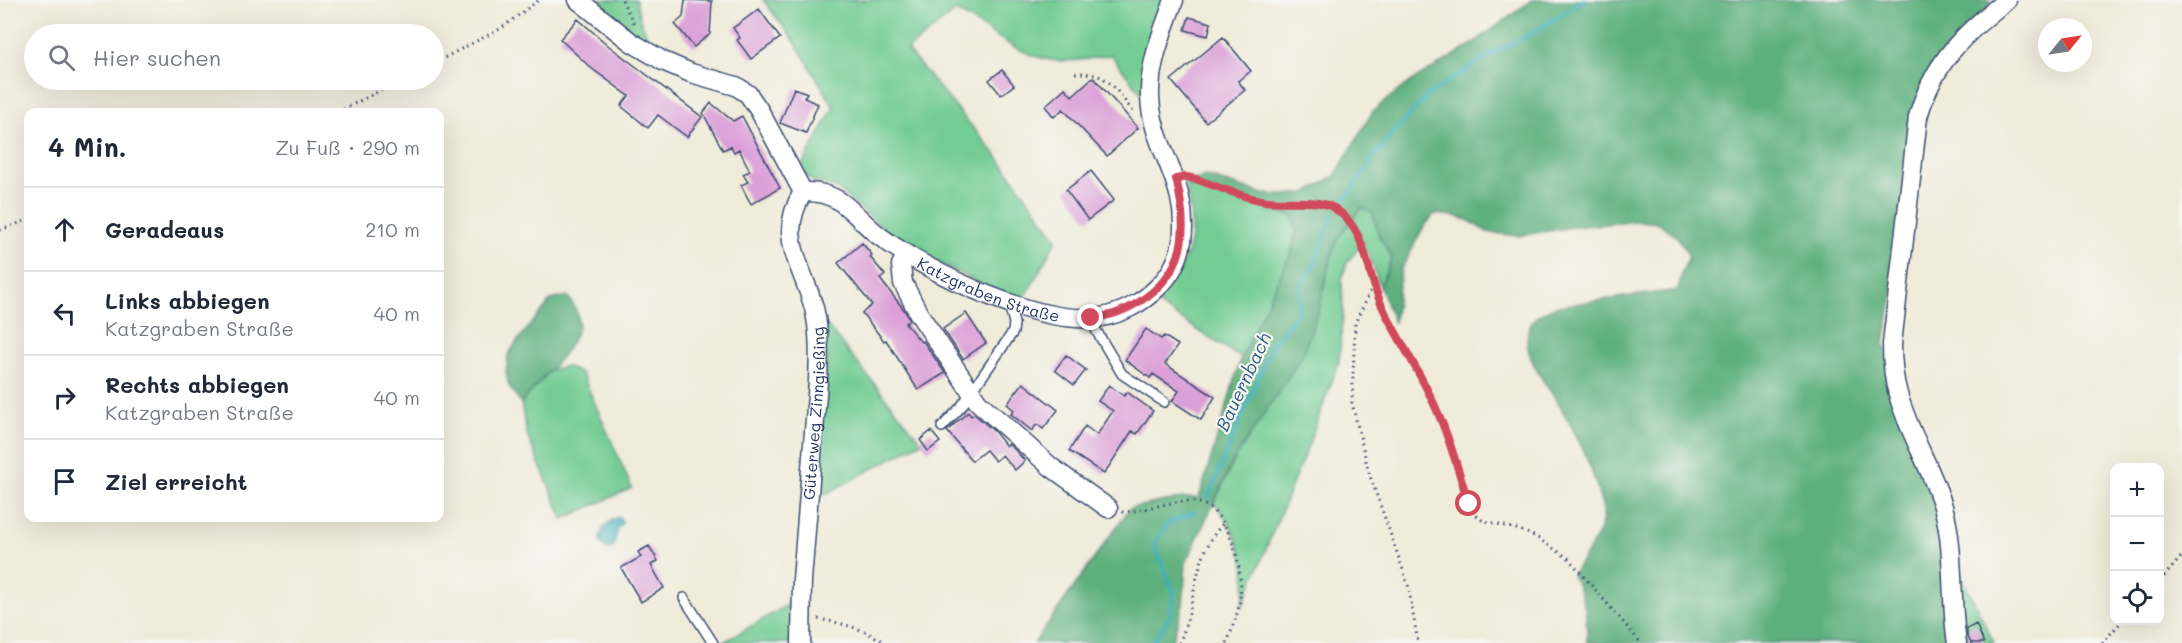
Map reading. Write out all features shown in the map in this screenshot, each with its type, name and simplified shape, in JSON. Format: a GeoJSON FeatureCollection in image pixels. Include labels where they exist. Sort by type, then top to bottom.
{"type":"FeatureCollection","features":[{"type":"Feature","properties":{"kind":"street"},"geometry":{"type":"LineString","coordinates":[[578,0],[631,42],[663,61],[736,86],[748,94],[759,110],[802,192]]}},
{"type":"Feature","properties":{"kind":"street","name":"Katzgraben Straße"},"geometry":{"type":"LineString","coordinates":[[802,192],[819,192],[832,196],[880,237],[907,255],[1023,309],[1054,315],[1091,318],[1117,313],[1134,305],[1150,295],[1165,281],[1174,267],[1184,227],[1176,179],[1151,113],[1150,82],[1157,46],[1174,0]]}},
{"type":"Feature","properties":{"kind":"street"},"geometry":{"type":"LineString","coordinates":[[1957,643],[1952,611],[1949,543],[1945,513],[1936,484],[1899,396],[1893,373],[1892,344],[1918,117],[1925,93],[1935,74],[1961,39],[2007,0]]}},
{"type":"Feature","properties":{"kind":"street","name":"Güterweg Zinngießing"},"geometry":{"type":"LineString","coordinates":[[801,643],[800,617],[819,349],[814,309],[790,238],[794,207],[802,192]]}},
{"type":"Feature","properties":{"kind":"street"},"geometry":{"type":"LineString","coordinates":[[907,255],[901,266],[903,283],[919,314],[978,402],[1078,488],[1108,508]]}},
{"type":"Feature","properties":{"kind":"lane"},"geometry":{"type":"LineString","coordinates":[[942,427],[961,407],[1013,332],[1014,323],[1007,302]]}},
{"type":"Feature","properties":{"kind":"lane"},"geometry":{"type":"LineString","coordinates":[[1091,318],[1122,374],[1164,402]]}},
{"type":"Feature","properties":{"kind":"lane"},"geometry":{"type":"LineString","coordinates":[[684,598],[713,643]]}},
{"type":"Feature","properties":{"kind":"path"},"geometry":{"type":"LineString","coordinates":[[444,58],[500,29],[539,0]]}},
{"type":"Feature","properties":{"kind":"path"},"geometry":{"type":"LineString","coordinates":[[1075,73],[1091,72],[1100,75],[1109,82],[1132,110],[1142,114],[1151,113]]}},
{"type":"Feature","properties":{"kind":"path"},"geometry":{"type":"LineString","coordinates":[[346,108],[381,90]]}},
{"type":"Feature","properties":{"kind":"path"},"geometry":{"type":"LineString","coordinates":[[1176,179],[1186,177],[1196,179],[1263,201],[1332,206],[1349,220],[1358,234],[1373,286],[1439,414],[1473,512],[1482,520],[1520,530],[1536,537],[1568,558],[1641,643]]}},
{"type":"Feature","properties":{"kind":"path"},"geometry":{"type":"LineString","coordinates":[[0,230],[24,221]]}},
{"type":"Feature","properties":{"kind":"path"},"geometry":{"type":"LineString","coordinates":[[1373,286],[1355,323],[1352,403],[1369,473],[1408,584],[1418,643]]}},
{"type":"Feature","properties":{"kind":"path"},"geometry":{"type":"LineString","coordinates":[[1108,508],[1123,513],[1181,502],[1195,502],[1209,507],[1223,524],[1234,547],[1239,568],[1241,585],[1235,619],[1227,643]]}},
{"type":"Feature","properties":{"kind":"path"},"geometry":{"type":"LineString","coordinates":[[1179,643],[1204,554],[1213,533],[1223,524]]}},
{"type":"Feature","properties":{"kind":"path"},"geometry":{"type":"LineString","coordinates":[[2164,576],[2182,556]]}},
{"type":"Feature","properties":{"kind":"path"},"geometry":{"type":"LineString","coordinates":[[800,617],[846,624],[874,635],[886,643]]}},
{"type":"Feature","properties":{"kind":"path"},"geometry":{"type":"LineString","coordinates":[[2102,643],[2119,625]]}},
{"type":"Feature","properties":{"kind":"green space"},"geometry":{"type":"Polygon","coordinates":[[[587,0],[636,0],[640,19],[651,45],[587,0]]]}},
{"type":"Feature","properties":{"kind":"green space"},"geometry":{"type":"Polygon","coordinates":[[[763,0],[1167,0],[1145,98],[1111,55],[1068,61],[1042,58],[1009,44],[956,11],[907,50],[997,156],[1057,239],[1023,301],[985,286],[903,245],[837,189],[813,181],[799,171],[834,107],[795,42],[763,0]]]}},
{"type":"Feature","properties":{"kind":"green space"},"geometry":{"type":"Polygon","coordinates":[[[1532,0],[1991,0],[1989,7],[1934,63],[1884,344],[1940,513],[1951,643],[1587,643],[1585,608],[1572,575],[1598,533],[1603,510],[1582,448],[1531,358],[1527,338],[1529,328],[1537,317],[1557,306],[1678,290],[1689,256],[1678,238],[1659,223],[1638,221],[1573,227],[1518,236],[1487,232],[1468,220],[1434,214],[1423,228],[1401,270],[1394,323],[1380,287],[1392,257],[1379,236],[1372,212],[1361,208],[1338,238],[1330,261],[1319,310],[1302,356],[1232,463],[1186,563],[1183,605],[1170,643],[1034,643],[1130,508],[1182,498],[1199,498],[1241,358],[1292,251],[1296,233],[1294,216],[1273,212],[1236,198],[1186,184],[1205,176],[1264,194],[1306,193],[1335,176],[1373,111],[1404,86],[1468,47],[1532,0]]]}},
{"type":"Feature","properties":{"kind":"green space"},"geometry":{"type":"Polygon","coordinates":[[[1186,184],[1236,198],[1273,212],[1295,216],[1296,233],[1292,251],[1241,358],[1153,301],[1177,272],[1189,248],[1191,221],[1186,184]]]}},
{"type":"Feature","properties":{"kind":"green space"},"geometry":{"type":"Polygon","coordinates":[[[1360,207],[1372,211],[1379,236],[1392,257],[1380,287],[1368,252],[1358,249],[1347,262],[1342,280],[1343,312],[1339,362],[1310,441],[1242,608],[1245,579],[1242,556],[1231,527],[1214,503],[1330,261],[1338,238],[1360,207]]]}},
{"type":"Feature","properties":{"kind":"green space"},"geometry":{"type":"Polygon","coordinates":[[[567,296],[578,317],[575,336],[554,366],[521,403],[509,386],[506,373],[508,355],[551,300],[567,296]]]}},
{"type":"Feature","properties":{"kind":"green space"},"geometry":{"type":"Polygon","coordinates":[[[822,320],[922,442],[815,500],[822,320]]]}},
{"type":"Feature","properties":{"kind":"green space"},"geometry":{"type":"Polygon","coordinates":[[[566,366],[582,374],[632,488],[563,519],[527,435],[521,403],[551,370],[566,366]]]}},
{"type":"Feature","properties":{"kind":"green space"},"geometry":{"type":"Polygon","coordinates":[[[1956,564],[1994,643],[1962,643],[1956,564]]]}},
{"type":"Feature","properties":{"kind":"green space"},"geometry":{"type":"Polygon","coordinates":[[[796,600],[794,643],[722,643],[796,600]]]}},
{"type":"Feature","properties":{"kind":"water"},"geometry":{"type":"Polygon","coordinates":[[[619,517],[623,523],[618,528],[613,548],[607,550],[600,542],[601,534],[608,524],[619,517]]]}},
{"type":"Feature","properties":{"kind":"building"},"geometry":{"type":"Polygon","coordinates":[[[685,0],[712,1],[710,34],[694,47],[675,24],[683,17],[685,0]]]}},
{"type":"Feature","properties":{"kind":"building"},"geometry":{"type":"Polygon","coordinates":[[[759,9],[780,38],[751,59],[737,40],[740,38],[733,28],[759,9]]]}},
{"type":"Feature","properties":{"kind":"building"},"geometry":{"type":"Polygon","coordinates":[[[1189,17],[1211,23],[1208,36],[1185,30],[1189,17]]]}},
{"type":"Feature","properties":{"kind":"building"},"geometry":{"type":"Polygon","coordinates":[[[578,19],[609,46],[702,117],[687,137],[658,115],[648,128],[621,106],[629,96],[591,68],[560,39],[578,19]]]}},
{"type":"Feature","properties":{"kind":"building"},"geometry":{"type":"Polygon","coordinates":[[[1223,37],[1251,71],[1238,81],[1245,90],[1206,122],[1171,80],[1223,37]]]}},
{"type":"Feature","properties":{"kind":"building"},"geometry":{"type":"Polygon","coordinates":[[[1002,70],[1014,85],[1001,95],[989,80],[1002,70]]]}},
{"type":"Feature","properties":{"kind":"building"},"geometry":{"type":"Polygon","coordinates":[[[1093,77],[1138,128],[1107,156],[1063,109],[1054,117],[1045,106],[1065,88],[1072,96],[1093,77]]]}},
{"type":"Feature","properties":{"kind":"building"},"geometry":{"type":"Polygon","coordinates":[[[794,88],[807,93],[804,98],[818,104],[806,133],[780,123],[794,88]]]}},
{"type":"Feature","properties":{"kind":"building"},"geometry":{"type":"Polygon","coordinates":[[[711,103],[733,121],[742,116],[780,188],[751,204],[741,185],[748,182],[743,174],[750,171],[739,149],[734,152],[731,146],[723,150],[703,113],[711,103]]]}},
{"type":"Feature","properties":{"kind":"building"},"geometry":{"type":"Polygon","coordinates":[[[1091,171],[1114,200],[1088,220],[1066,190],[1091,171]]]}},
{"type":"Feature","properties":{"kind":"building"},"geometry":{"type":"Polygon","coordinates":[[[862,243],[885,275],[880,279],[910,320],[905,323],[921,342],[923,341],[945,373],[918,390],[886,340],[884,341],[862,313],[872,305],[838,263],[862,243]]]}},
{"type":"Feature","properties":{"kind":"building"},"geometry":{"type":"Polygon","coordinates":[[[966,313],[986,343],[963,359],[943,329],[966,313]]]}},
{"type":"Feature","properties":{"kind":"building"},"geometry":{"type":"Polygon","coordinates":[[[1146,329],[1161,339],[1164,336],[1178,345],[1165,364],[1215,397],[1201,420],[1172,401],[1179,391],[1153,374],[1150,378],[1125,360],[1146,329]]]}},
{"type":"Feature","properties":{"kind":"building"},"geometry":{"type":"Polygon","coordinates":[[[1066,355],[1086,370],[1074,385],[1055,370],[1066,355]]]}},
{"type":"Feature","properties":{"kind":"building"},"geometry":{"type":"Polygon","coordinates":[[[1023,383],[1058,410],[1043,429],[1037,424],[1032,431],[1011,414],[1014,410],[1007,404],[1023,383]]]}},
{"type":"Feature","properties":{"kind":"building"},"geometry":{"type":"Polygon","coordinates":[[[1109,385],[1124,396],[1127,392],[1153,411],[1137,434],[1132,431],[1104,474],[1069,451],[1085,426],[1097,435],[1113,411],[1098,401],[1109,385]]]}},
{"type":"Feature","properties":{"kind":"building"},"geometry":{"type":"Polygon","coordinates":[[[968,412],[971,416],[974,414],[994,431],[1006,446],[1008,444],[1025,461],[1015,470],[1002,455],[995,461],[986,450],[972,461],[947,431],[968,412]]]}},
{"type":"Feature","properties":{"kind":"building"},"geometry":{"type":"Polygon","coordinates":[[[931,431],[940,442],[928,451],[920,440],[931,431]]]}},
{"type":"Feature","properties":{"kind":"building"},"geometry":{"type":"Polygon","coordinates":[[[649,546],[658,561],[651,565],[664,588],[641,602],[621,568],[641,557],[638,552],[649,546]]]}},
{"type":"Feature","properties":{"kind":"building"},"geometry":{"type":"Polygon","coordinates":[[[1976,624],[1984,643],[1971,643],[1967,635],[1967,629],[1976,624]]]}},
{"type":"Feature","properties":{"kind":"waterway","name":"Bauernbach"},"geometry":{"type":"LineString","coordinates":[[1344,201],[1386,141],[1427,96],[1488,56],[1529,35],[1584,0]]}},
{"type":"Feature","properties":{"kind":"waterway","name":"Bauernbach"},"geometry":{"type":"LineString","coordinates":[[1208,497],[1272,345],[1299,311],[1300,287],[1315,264],[1332,216]]}},
{"type":"Feature","properties":{"kind":"waterway","name":"Bauernbach"},"geometry":{"type":"LineString","coordinates":[[1152,643],[1170,616],[1174,592],[1154,544],[1167,524],[1195,512]]}},
{"type":"Feature","properties":{"kind":"route"},"geometry":{"type":"LineString","coordinates":[[1091,318],[1117,313],[1134,305],[1150,295],[1165,281],[1174,267],[1184,227],[1176,179],[1186,177],[1196,179],[1263,201],[1332,206],[1349,220],[1358,234],[1373,286],[1439,414],[1469,504]]}}]}
